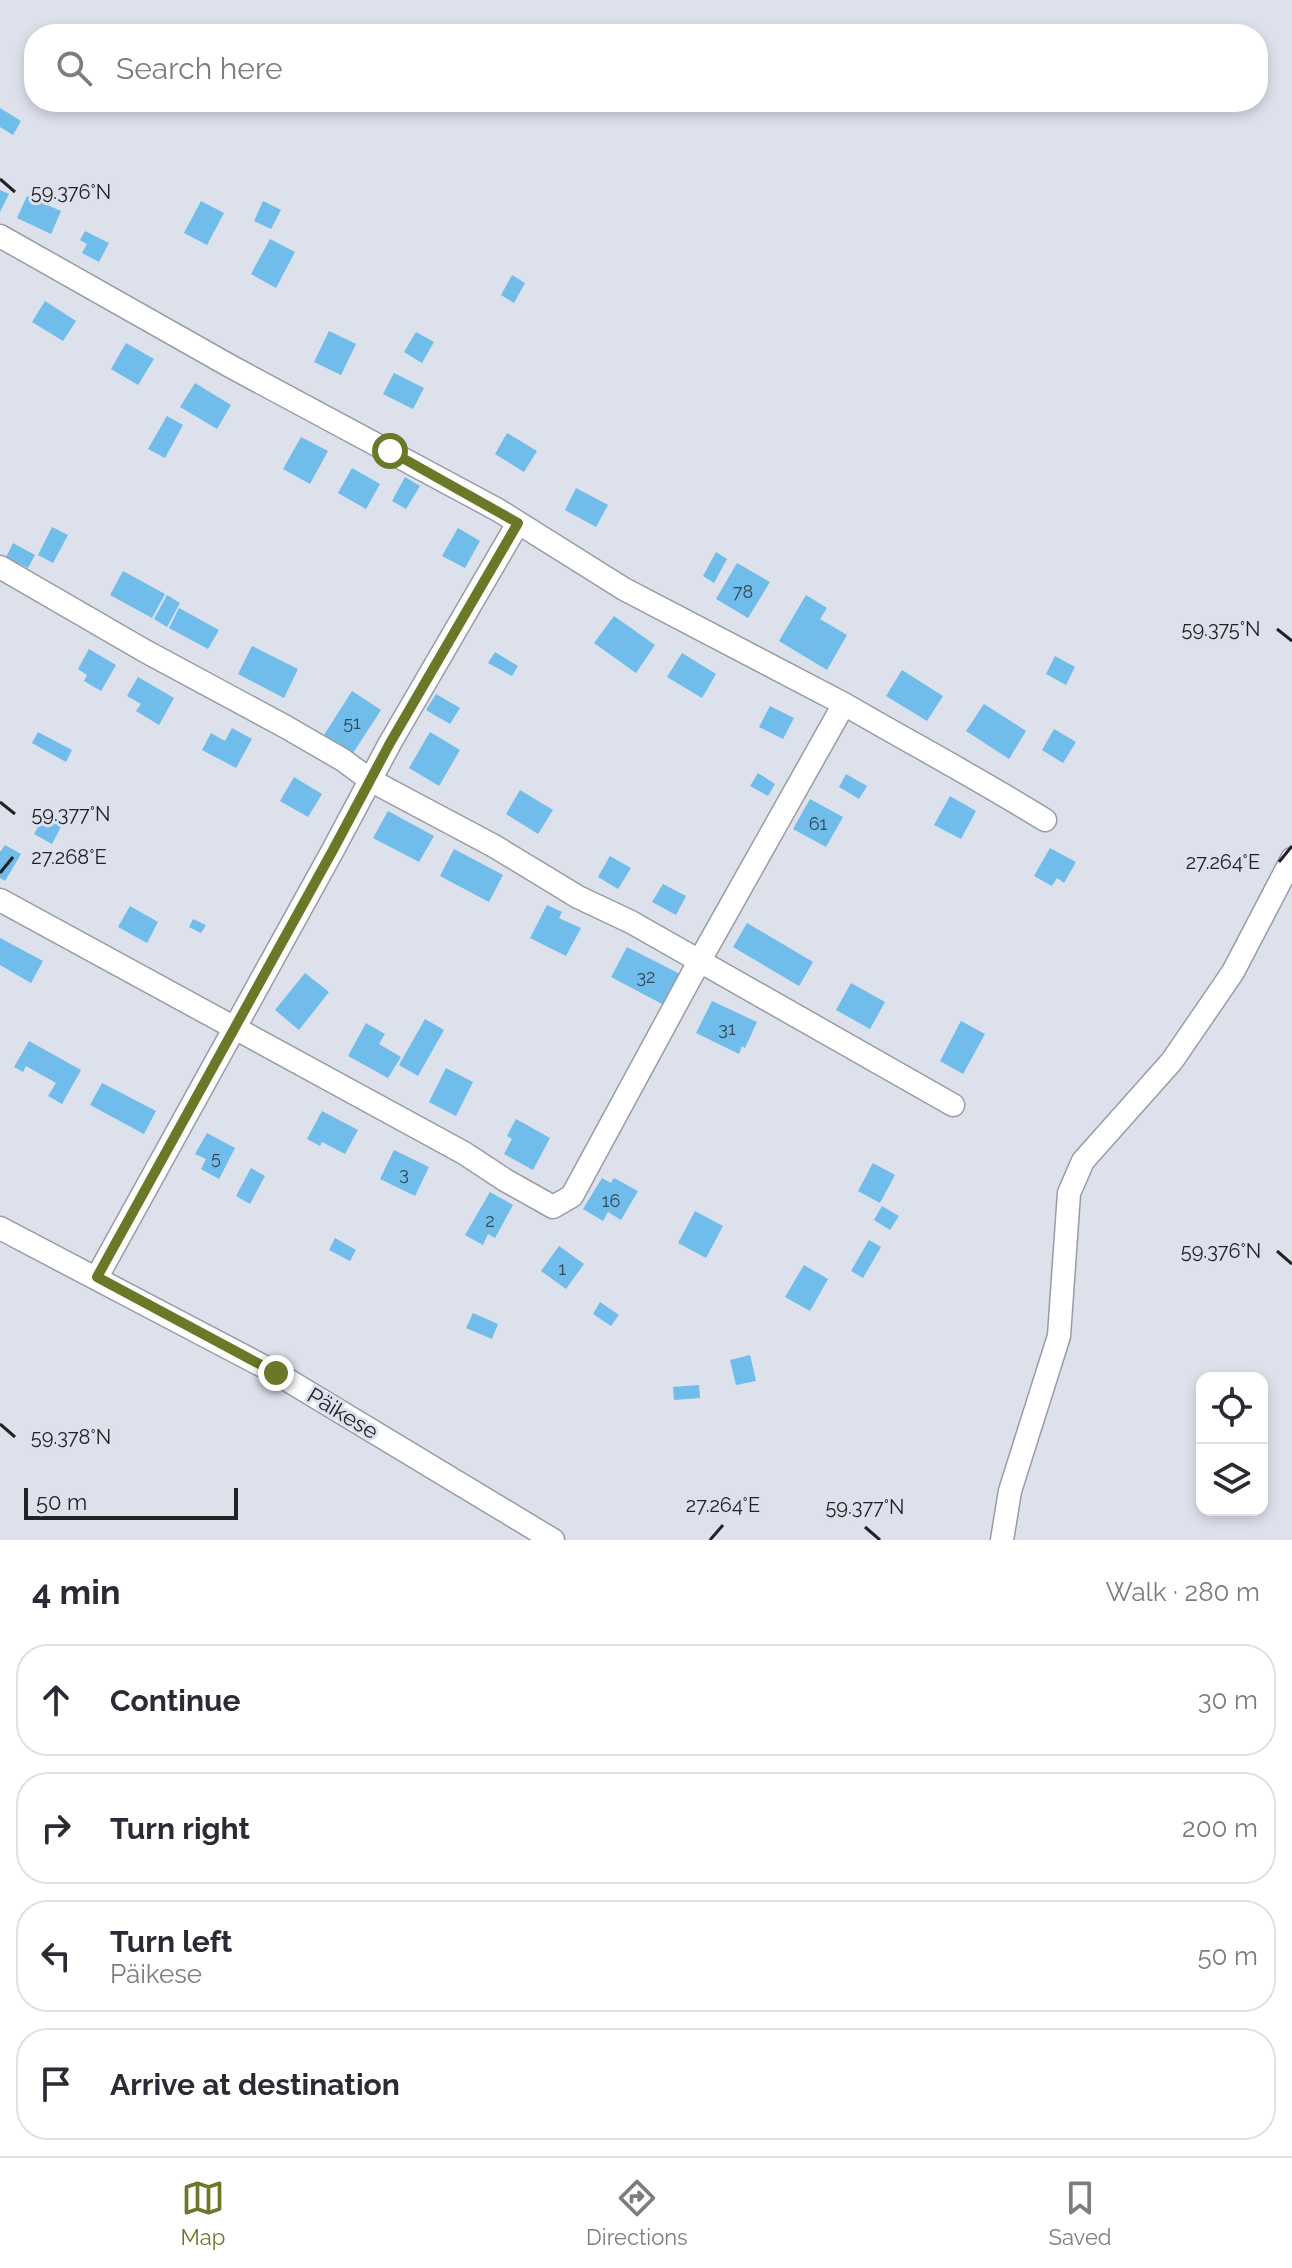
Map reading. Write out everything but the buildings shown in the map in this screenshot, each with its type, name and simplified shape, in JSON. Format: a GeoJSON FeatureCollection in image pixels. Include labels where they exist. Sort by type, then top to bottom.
{"type":"FeatureCollection","features":[{"type":"Feature","properties":{"kind":"street"},"geometry":{"type":"LineString","coordinates":[[0,236],[230,366],[422,468],[624,589],[844,704],[1045,820]]}},
{"type":"Feature","properties":{"kind":"street"},"geometry":{"type":"LineString","coordinates":[[97,1277],[370,780],[518,523]]}},
{"type":"Feature","properties":{"kind":"street"},"geometry":{"type":"LineString","coordinates":[[0,567],[145,651],[286,727],[343,760],[370,780],[494,846],[578,897],[700,960],[953,1105]]}},
{"type":"Feature","properties":{"kind":"street"},"geometry":{"type":"LineString","coordinates":[[0,900],[464,1153],[553,1207],[572,1196],[844,704]]}},
{"type":"Feature","properties":{"kind":"street"},"geometry":{"type":"LineString","coordinates":[[1002,1540],[1010,1491],[1059,1336],[1069,1193],[1083,1161],[1172,1061],[1233,972],[1292,859]]}},
{"type":"Feature","properties":{"kind":"street","name":"Päikese"},"geometry":{"type":"LineString","coordinates":[[0,1228],[276,1373],[553,1540]]}},
{"type":"Feature","properties":{"kind":"route"},"geometry":{"type":"LineString","coordinates":[[276,1373],[97,1277],[390,743],[518,523],[390,451]]}}]}
